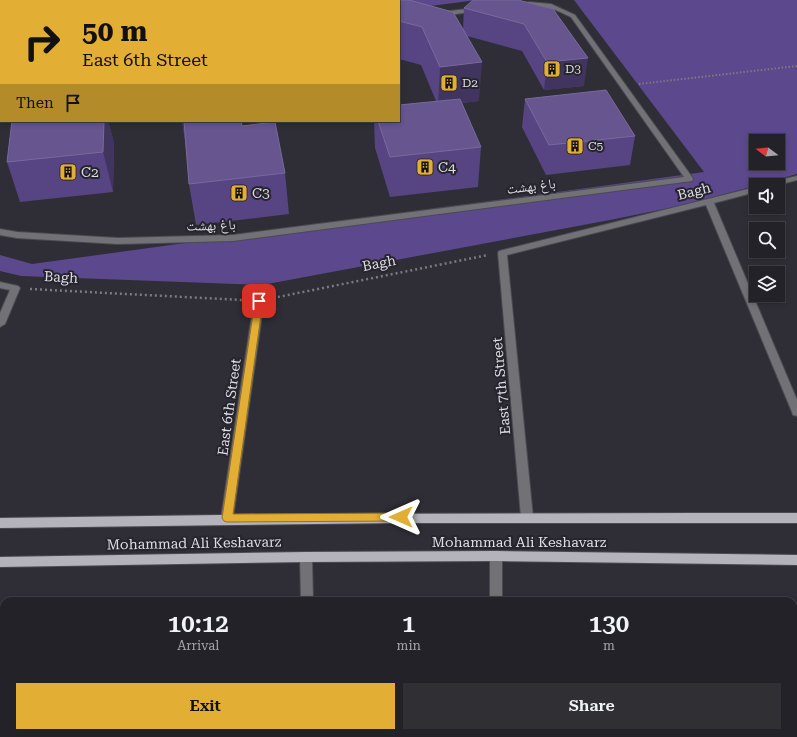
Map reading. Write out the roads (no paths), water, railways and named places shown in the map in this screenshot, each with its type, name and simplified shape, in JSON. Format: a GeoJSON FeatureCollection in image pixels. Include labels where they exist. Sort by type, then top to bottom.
{"type":"FeatureCollection","features":[{"type":"Feature","properties":{"kind":"main road","name":"Mohammad Ali Keshavarz"},"geometry":{"type":"LineString","coordinates":[[0,523],[227,518],[797,518]]}},
{"type":"Feature","properties":{"kind":"main road","name":"Mohammad Ali Keshavarz"},"geometry":{"type":"LineString","coordinates":[[0,562],[306,557],[496,556],[797,560]]}},
{"type":"Feature","properties":{"kind":"street","name":"باغ بهشت"},"geometry":{"type":"LineString","coordinates":[[0,232],[17,235],[118,240],[233,238],[689,180],[573,16],[563,9],[546,4],[512,6]]}},
{"type":"Feature","properties":{"kind":"street"},"geometry":{"type":"LineString","coordinates":[[437,14],[482,9]]}},
{"type":"Feature","properties":{"kind":"street"},"geometry":{"type":"LineString","coordinates":[[785,181],[797,178]]}},
{"type":"Feature","properties":{"kind":"street","name":"Bagh"},"geometry":{"type":"LineString","coordinates":[[502,253],[749,191]]}},
{"type":"Feature","properties":{"kind":"street"},"geometry":{"type":"LineString","coordinates":[[710,202],[797,412]]}},
{"type":"Feature","properties":{"kind":"street","name":"East 7th Street"},"geometry":{"type":"LineString","coordinates":[[502,253],[527,517]]}},
{"type":"Feature","properties":{"kind":"street"},"geometry":{"type":"LineString","coordinates":[[0,285],[15,288],[0,324]]}},
{"type":"Feature","properties":{"kind":"street","name":"East 6th Street"},"geometry":{"type":"LineString","coordinates":[[227,518],[259,301]]}},
{"type":"Feature","properties":{"kind":"street"},"geometry":{"type":"LineString","coordinates":[[496,556],[496,597]]}},
{"type":"Feature","properties":{"kind":"street"},"geometry":{"type":"LineString","coordinates":[[306,557],[307,597]]}},
{"type":"Feature","properties":{"kind":"place","name":"D3"},"geometry":{"type":"Point","coordinates":[552,69]}},
{"type":"Feature","properties":{"kind":"place","name":"D2"},"geometry":{"type":"Point","coordinates":[449,83]}},
{"type":"Feature","properties":{"kind":"place","name":"C5"},"geometry":{"type":"Point","coordinates":[575,146]}},
{"type":"Feature","properties":{"kind":"place","name":"C4"},"geometry":{"type":"Point","coordinates":[425,167]}},
{"type":"Feature","properties":{"kind":"place","name":"C2"},"geometry":{"type":"Point","coordinates":[68,172]}},
{"type":"Feature","properties":{"kind":"place","name":"C3"},"geometry":{"type":"Point","coordinates":[239,193]}}]}
